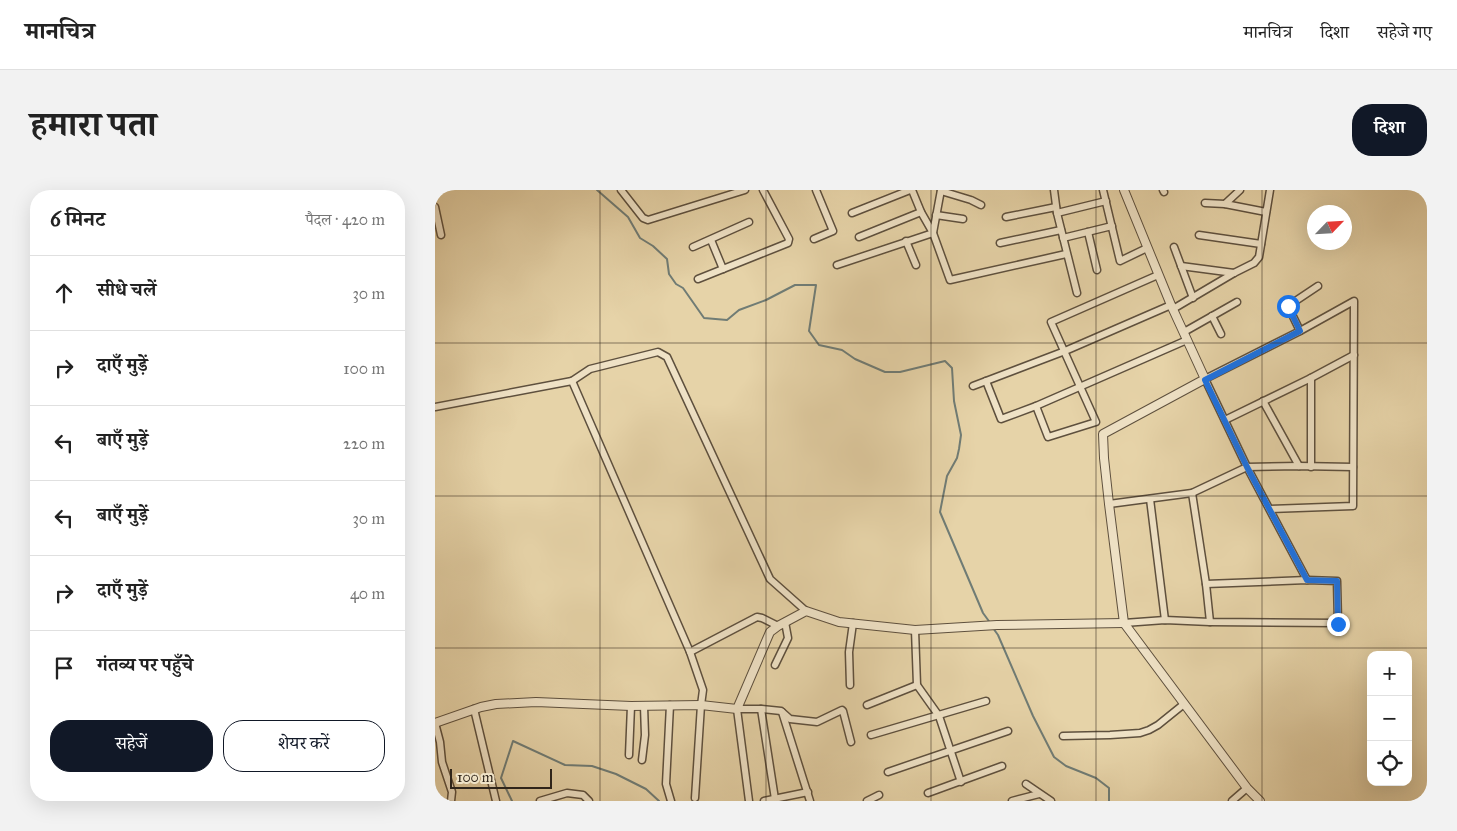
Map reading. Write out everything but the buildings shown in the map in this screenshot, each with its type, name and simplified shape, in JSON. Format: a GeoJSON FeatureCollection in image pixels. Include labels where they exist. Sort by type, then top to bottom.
{"type":"FeatureCollection","features":[{"type":"Feature","properties":{"kind":"street"},"geometry":{"type":"LineString","coordinates":[[621,190],[643,218],[648,220],[745,190]]}},
{"type":"Feature","properties":{"kind":"street"},"geometry":{"type":"LineString","coordinates":[[629,200],[631,190]]}},
{"type":"Feature","properties":{"kind":"street"},"geometry":{"type":"LineString","coordinates":[[698,279],[788,243],[789,241],[763,190]]}},
{"type":"Feature","properties":{"kind":"street"},"geometry":{"type":"LineString","coordinates":[[814,239],[833,230],[816,190]]}},
{"type":"Feature","properties":{"kind":"street"},"geometry":{"type":"LineString","coordinates":[[852,213],[911,190],[933,233],[950,280],[1066,254]]}},
{"type":"Feature","properties":{"kind":"street"},"geometry":{"type":"LineString","coordinates":[[933,233],[941,190],[981,205]]}},
{"type":"Feature","properties":{"kind":"street"},"geometry":{"type":"LineString","coordinates":[[1054,190],[1056,210],[1077,293]]}},
{"type":"Feature","properties":{"kind":"street"},"geometry":{"type":"LineString","coordinates":[[1103,190],[1121,261],[1147,248]]}},
{"type":"Feature","properties":{"kind":"street"},"geometry":{"type":"LineString","coordinates":[[1124,190],[1158,275],[1205,380],[1247,467],[1307,580]]}},
{"type":"Feature","properties":{"kind":"street"},"geometry":{"type":"LineString","coordinates":[[1225,204],[1240,190]]}},
{"type":"Feature","properties":{"kind":"street"},"geometry":{"type":"LineString","coordinates":[[973,386],[1065,351],[1193,298],[1254,263],[1259,257],[1270,190]]}},
{"type":"Feature","properties":{"kind":"street"},"geometry":{"type":"LineString","coordinates":[[1006,217],[1106,201]]}},
{"type":"Feature","properties":{"kind":"street"},"geometry":{"type":"LineString","coordinates":[[1205,203],[1225,204],[1266,212]]}},
{"type":"Feature","properties":{"kind":"street"},"geometry":{"type":"LineString","coordinates":[[435,207],[441,235]]}},
{"type":"Feature","properties":{"kind":"street"},"geometry":{"type":"LineString","coordinates":[[859,238],[921,212]]}},
{"type":"Feature","properties":{"kind":"street"},"geometry":{"type":"LineString","coordinates":[[936,215],[963,219]]}},
{"type":"Feature","properties":{"kind":"street"},"geometry":{"type":"LineString","coordinates":[[693,248],[749,222]]}},
{"type":"Feature","properties":{"kind":"street"},"geometry":{"type":"LineString","coordinates":[[1063,238],[1112,226]]}},
{"type":"Feature","properties":{"kind":"street"},"geometry":{"type":"LineString","coordinates":[[1000,243],[1061,230]]}},
{"type":"Feature","properties":{"kind":"street"},"geometry":{"type":"LineString","coordinates":[[1088,232],[1097,270]]}},
{"type":"Feature","properties":{"kind":"street"},"geometry":{"type":"LineString","coordinates":[[837,265],[933,233]]}},
{"type":"Feature","properties":{"kind":"street"},"geometry":{"type":"LineString","coordinates":[[1199,235],[1261,244]]}},
{"type":"Feature","properties":{"kind":"street"},"geometry":{"type":"LineString","coordinates":[[711,240],[723,269]]}},
{"type":"Feature","properties":{"kind":"street"},"geometry":{"type":"LineString","coordinates":[[906,241],[916,265]]}},
{"type":"Feature","properties":{"kind":"street"},"geometry":{"type":"LineString","coordinates":[[1174,247],[1193,298]]}},
{"type":"Feature","properties":{"kind":"street"},"geometry":{"type":"LineString","coordinates":[[1181,266],[1234,273]]}},
{"type":"Feature","properties":{"kind":"street"},"geometry":{"type":"LineString","coordinates":[[1036,406],[1048,437],[1096,422],[1051,322],[1158,275]]}},
{"type":"Feature","properties":{"kind":"street"},"geometry":{"type":"LineString","coordinates":[[1300,331],[1288,306],[1318,286]]}},
{"type":"Feature","properties":{"kind":"street"},"geometry":{"type":"LineString","coordinates":[[1260,801],[1247,788],[1124,623],[1109,504],[1103,434],[1300,331],[1353,301],[1353,506],[1270,509]]}},
{"type":"Feature","properties":{"kind":"street"},"geometry":{"type":"LineString","coordinates":[[1184,332],[1237,302]]}},
{"type":"Feature","properties":{"kind":"street"},"geometry":{"type":"LineString","coordinates":[[1212,316],[1221,334]]}},
{"type":"Feature","properties":{"kind":"street"},"geometry":{"type":"LineString","coordinates":[[986,381],[1001,418],[1036,406],[1187,340]]}},
{"type":"Feature","properties":{"kind":"street"},"geometry":{"type":"LineString","coordinates":[[435,407],[572,381],[590,369],[658,352],[667,357],[770,579],[806,611],[839,622],[915,630],[997,625],[1124,623],[1165,620],[1338,624],[1337,581],[1307,580],[1206,584]]}},
{"type":"Feature","properties":{"kind":"street"},"geometry":{"type":"LineString","coordinates":[[1225,420],[1311,378],[1354,354]]}},
{"type":"Feature","properties":{"kind":"street"},"geometry":{"type":"LineString","coordinates":[[1311,378],[1311,466]]}},
{"type":"Feature","properties":{"kind":"street"},"geometry":{"type":"LineString","coordinates":[[572,381],[691,652],[703,690],[695,798]]}},
{"type":"Feature","properties":{"kind":"street"},"geometry":{"type":"LineString","coordinates":[[1263,401],[1299,466]]}},
{"type":"Feature","properties":{"kind":"street"},"geometry":{"type":"LineString","coordinates":[[1109,504],[1192,493],[1247,467],[1353,467]]}},
{"type":"Feature","properties":{"kind":"street"},"geometry":{"type":"LineString","coordinates":[[1192,493],[1210,622]]}},
{"type":"Feature","properties":{"kind":"street"},"geometry":{"type":"LineString","coordinates":[[1150,499],[1165,620]]}},
{"type":"Feature","properties":{"kind":"street"},"geometry":{"type":"LineString","coordinates":[[749,801],[737,709],[770,632],[806,611]]}},
{"type":"Feature","properties":{"kind":"street"},"geometry":{"type":"LineString","coordinates":[[691,652],[757,617],[781,624],[788,638],[775,665]]}},
{"type":"Feature","properties":{"kind":"street"},"geometry":{"type":"LineString","coordinates":[[850,685],[849,652],[853,624]]}},
{"type":"Feature","properties":{"kind":"street"},"geometry":{"type":"LineString","coordinates":[[915,630],[917,685],[939,716],[961,782]]}},
{"type":"Feature","properties":{"kind":"street"},"geometry":{"type":"LineString","coordinates":[[867,705],[917,685]]}},
{"type":"Feature","properties":{"kind":"street"},"geometry":{"type":"LineString","coordinates":[[871,735],[986,701]]}},
{"type":"Feature","properties":{"kind":"street"},"geometry":{"type":"LineString","coordinates":[[451,801],[450,786],[435,723],[474,709],[496,704],[536,702],[631,706],[701,705],[781,711],[790,719],[817,722],[842,710],[851,742]]}},
{"type":"Feature","properties":{"kind":"street"},"geometry":{"type":"LineString","coordinates":[[1063,736],[1110,735],[1149,730],[1184,704]]}},
{"type":"Feature","properties":{"kind":"street"},"geometry":{"type":"LineString","coordinates":[[629,755],[631,744],[631,706]]}},
{"type":"Feature","properties":{"kind":"street"},"geometry":{"type":"LineString","coordinates":[[642,760],[645,735],[644,706]]}},
{"type":"Feature","properties":{"kind":"street"},"geometry":{"type":"LineString","coordinates":[[670,706],[666,784],[671,801]]}},
{"type":"Feature","properties":{"kind":"street"},"geometry":{"type":"LineString","coordinates":[[474,709],[496,801]]}},
{"type":"Feature","properties":{"kind":"street"},"geometry":{"type":"LineString","coordinates":[[761,709],[770,800],[793,798],[808,792]]}},
{"type":"Feature","properties":{"kind":"street"},"geometry":{"type":"LineString","coordinates":[[781,711],[811,801]]}},
{"type":"Feature","properties":{"kind":"street"},"geometry":{"type":"LineString","coordinates":[[888,772],[1008,732]]}},
{"type":"Feature","properties":{"kind":"street"},"geometry":{"type":"LineString","coordinates":[[928,793],[1002,766]]}},
{"type":"Feature","properties":{"kind":"street"},"geometry":{"type":"LineString","coordinates":[[1026,784],[1051,801]]}},
{"type":"Feature","properties":{"kind":"street"},"geometry":{"type":"LineString","coordinates":[[1232,801],[1247,788]]}},
{"type":"Feature","properties":{"kind":"street"},"geometry":{"type":"LineString","coordinates":[[539,801],[567,793],[583,795],[589,801]]}},
{"type":"Feature","properties":{"kind":"street"},"geometry":{"type":"LineString","coordinates":[[867,801],[879,794]]}},
{"type":"Feature","properties":{"kind":"street"},"geometry":{"type":"LineString","coordinates":[[1012,801],[1039,794]]}},
{"type":"Feature","properties":{"kind":"waterway"},"geometry":{"type":"LineString","coordinates":[[597,190],[628,217],[640,238],[653,246],[667,259],[669,274],[676,284],[683,288],[704,318],[727,320],[739,310],[766,300],[795,285],[816,285],[809,331],[819,345],[842,350],[855,359],[885,372],[900,372],[945,361],[952,368],[954,401],[961,435],[957,458],[947,476],[940,512],[983,613],[991,624]]}},
{"type":"Feature","properties":{"kind":"waterway"},"geometry":{"type":"LineString","coordinates":[[993,628],[998,635],[1033,716],[1054,757],[1066,766],[1096,778],[1109,788],[1109,801]]}},
{"type":"Feature","properties":{"kind":"waterway"},"geometry":{"type":"LineString","coordinates":[[512,801],[501,778],[513,741],[565,765],[592,766],[616,774],[646,789],[659,801]]}},
{"type":"Feature","properties":{"kind":"route"},"geometry":{"type":"LineString","coordinates":[[1288,306],[1300,331],[1205,380],[1247,467],[1307,580],[1337,581],[1338,624]]}}]}
